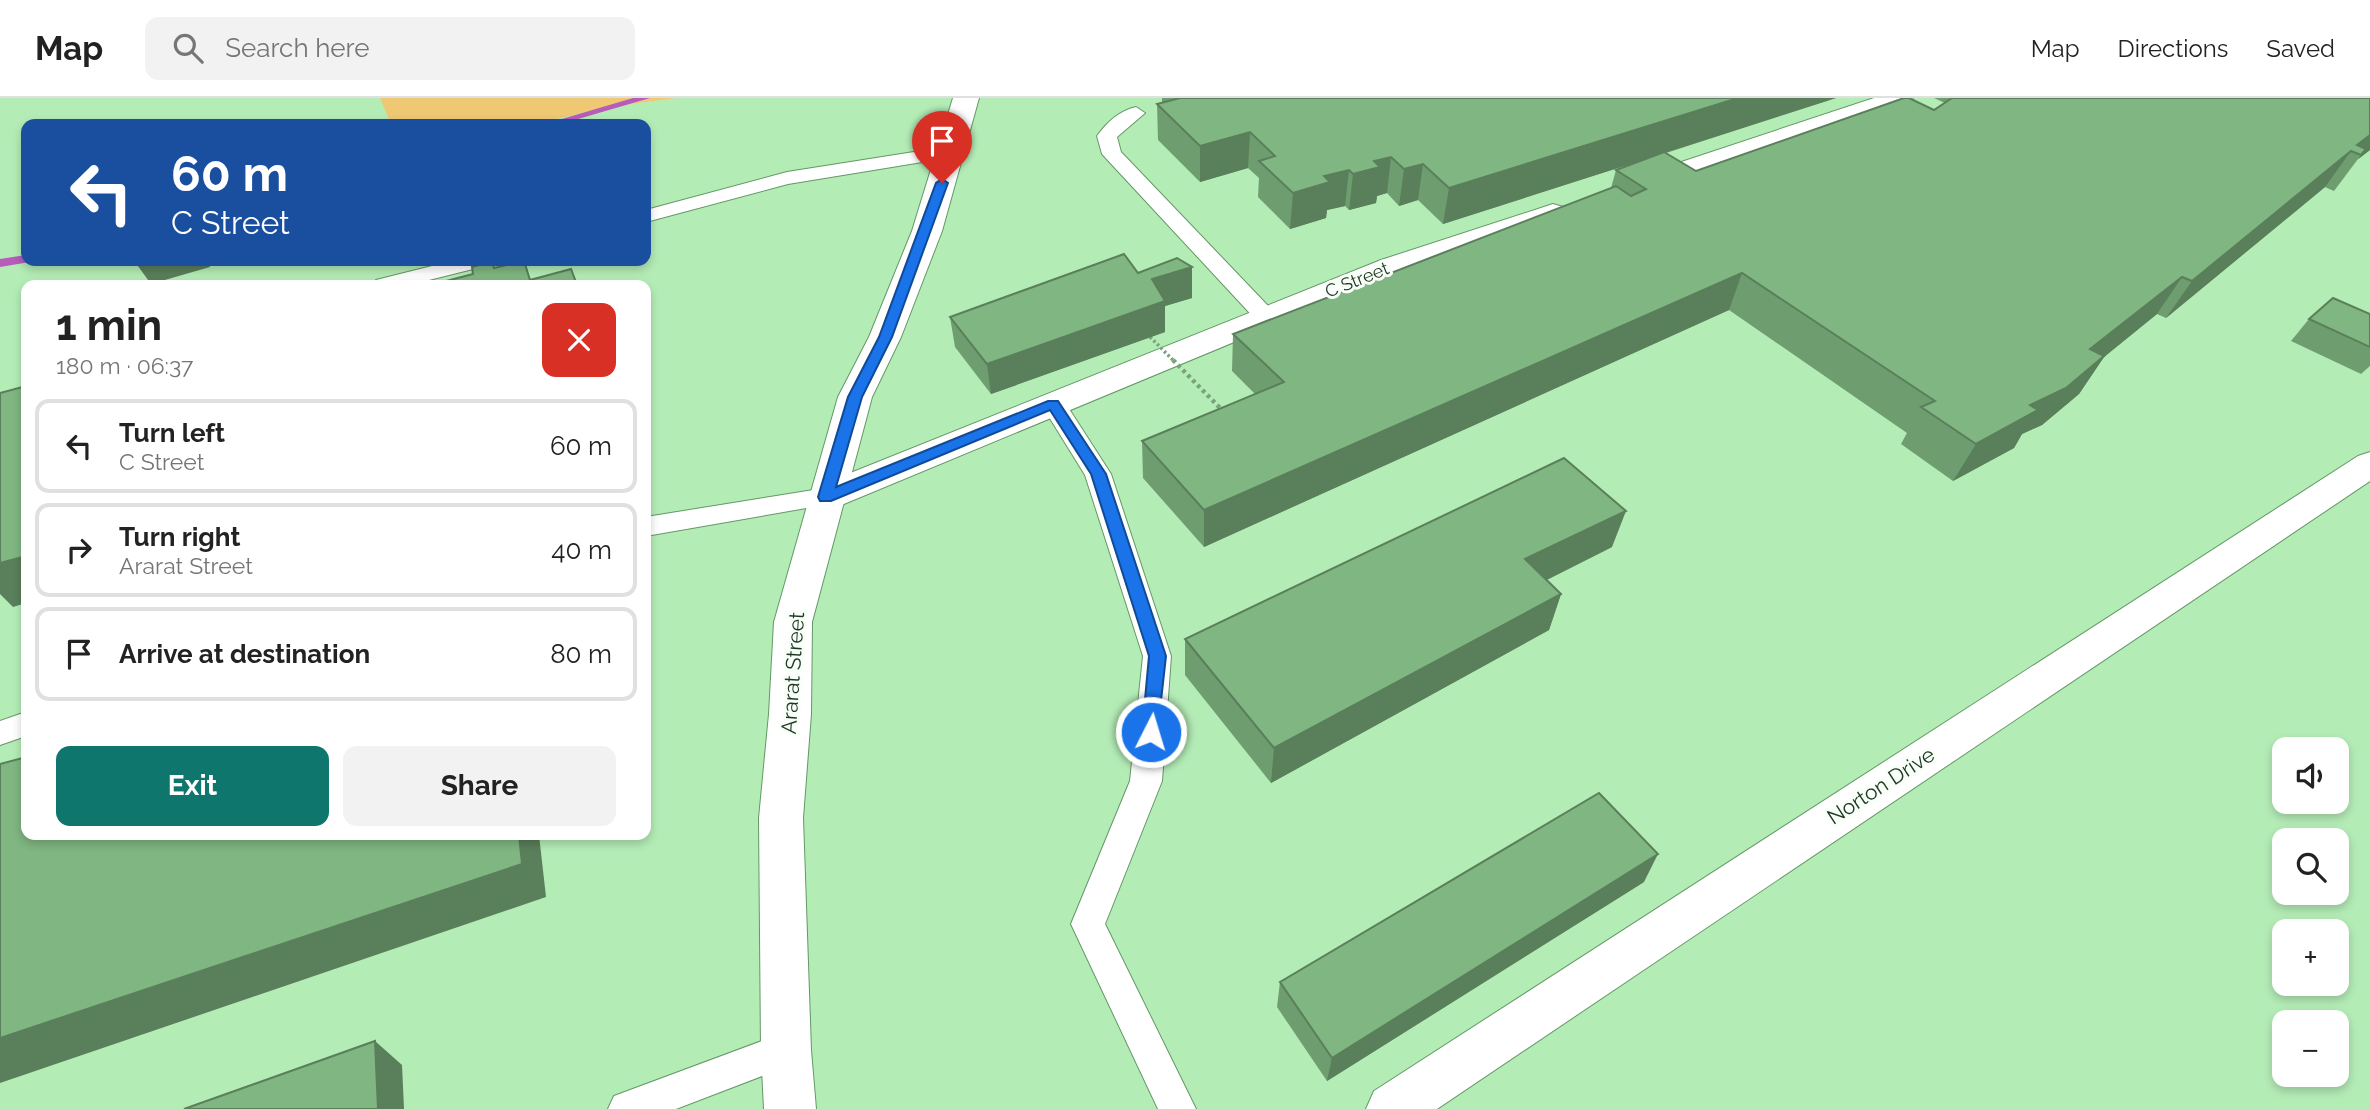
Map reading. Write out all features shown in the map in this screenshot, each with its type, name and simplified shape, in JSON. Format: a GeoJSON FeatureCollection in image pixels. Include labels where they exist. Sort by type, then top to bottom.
{"type":"FeatureCollection","features":[{"type":"Feature","properties":{"kind":"street","name":"Ararat Street"},"geometry":{"type":"LineString","coordinates":[[790,1109],[786,1050],[781,818],[790,714],[793,622],[855,397],[885,337],[927,231],[966,98]]}},
{"type":"Feature","properties":{"kind":"street"},"geometry":{"type":"LineString","coordinates":[[1614,194],[1900,98]]}},
{"type":"Feature","properties":{"kind":"street","name":"C Street"},"geometry":{"type":"LineString","coordinates":[[826,497],[1392,266],[1575,206]]}},
{"type":"Feature","properties":{"kind":"street","name":"Norton Drive"},"geometry":{"type":"LineString","coordinates":[[1392,1109],[2370,464]]}},
{"type":"Feature","properties":{"kind":"lane"},"geometry":{"type":"LineString","coordinates":[[1136,113],[1121,121],[1107,136],[1112,154],[1266,317]]}},
{"type":"Feature","properties":{"kind":"lane"},"geometry":{"type":"LineString","coordinates":[[651,215],[787,178],[952,152]]}},
{"type":"Feature","properties":{"kind":"lane"},"geometry":{"type":"LineString","coordinates":[[403,280],[458,266]]}},
{"type":"Feature","properties":{"kind":"lane"},"geometry":{"type":"LineString","coordinates":[[1053,404],[1098,474],[1157,656],[1146,781],[1088,924],[1177,1109]]}},
{"type":"Feature","properties":{"kind":"lane"},"geometry":{"type":"LineString","coordinates":[[651,526],[826,497]]}},
{"type":"Feature","properties":{"kind":"lane"},"geometry":{"type":"LineString","coordinates":[[0,733],[21,726]]}},
{"type":"Feature","properties":{"kind":"lane"},"geometry":{"type":"LineString","coordinates":[[627,1109],[786,1050]]}},
{"type":"Feature","properties":{"kind":"path"},"geometry":{"type":"LineString","coordinates":[[1150,337],[1227,415]]}},
{"type":"Feature","properties":{"kind":"shaded area"},"geometry":{"type":"Polygon","coordinates":[[[380,98],[676,98],[607,107],[556,119],[389,119],[380,98]]]}},
{"type":"Feature","properties":{"kind":"building"},"geometry":{"type":"Polygon","coordinates":[[[1180,98],[1738,98],[1449,188],[1423,164],[1404,169],[1391,157],[1374,161],[1380,167],[1353,174],[1349,170],[1324,176],[1330,182],[1293,193],[1259,161],[1275,156],[1250,132],[1200,146],[1157,104],[1180,98]]]}},
{"type":"Feature","properties":{"kind":"building"},"geometry":{"type":"Polygon","coordinates":[[[1904,98],[1934,110],[1952,98],[2370,98],[2370,135],[2357,145],[2366,149],[2361,155],[2351,151],[2192,281],[2182,277],[2090,349],[2104,356],[2066,388],[2030,405],[2038,410],[1976,444],[1921,407],[1935,401],[1742,273],[1204,510],[1142,441],[1284,382],[1233,334],[1616,186],[1631,196],[1646,189],[1616,170],[1664,152],[1696,171],[1904,98]]]}},
{"type":"Feature","properties":{"kind":"building"},"geometry":{"type":"Polygon","coordinates":[[[1124,254],[1138,273],[1177,258],[1192,267],[1152,279],[1165,301],[987,364],[950,317],[1124,254]]]}},
{"type":"Feature","properties":{"kind":"building"},"geometry":{"type":"Polygon","coordinates":[[[526,266],[530,280],[450,280],[473,274],[472,267],[526,266]]]}},
{"type":"Feature","properties":{"kind":"building"},"geometry":{"type":"Polygon","coordinates":[[[571,269],[575,280],[530,280],[571,269]]]}},
{"type":"Feature","properties":{"kind":"building"},"geometry":{"type":"Polygon","coordinates":[[[2333,298],[2370,314],[2370,347],[2309,319],[2333,298]]]}},
{"type":"Feature","properties":{"kind":"building"},"geometry":{"type":"Polygon","coordinates":[[[21,387],[21,557],[0,563],[0,393],[21,387]]]}},
{"type":"Feature","properties":{"kind":"building"},"geometry":{"type":"Polygon","coordinates":[[[1564,458],[1626,511],[1525,559],[1561,594],[1274,748],[1185,639],[1564,458]]]}},
{"type":"Feature","properties":{"kind":"building"},"geometry":{"type":"Polygon","coordinates":[[[21,758],[21,840],[520,840],[522,864],[0,1038],[0,764],[21,758]]]}},
{"type":"Feature","properties":{"kind":"building"},"geometry":{"type":"Polygon","coordinates":[[[1599,793],[1658,854],[1332,1058],[1280,982],[1599,793]]]}},
{"type":"Feature","properties":{"kind":"building"},"geometry":{"type":"Polygon","coordinates":[[[375,1041],[378,1109],[184,1109],[375,1041]]]}},
{"type":"Feature","properties":{"kind":"waterway"},"geometry":{"type":"LineString","coordinates":[[568,119],[645,98]]}},
{"type":"Feature","properties":{"kind":"waterway"},"geometry":{"type":"LineString","coordinates":[[0,263],[21,260]]}},
{"type":"Feature","properties":{"kind":"route"},"geometry":{"type":"LineString","coordinates":[[942,183],[927,231],[885,337],[855,397],[826,497],[1053,404],[1098,474],[1157,656],[1151,732]]}}]}
